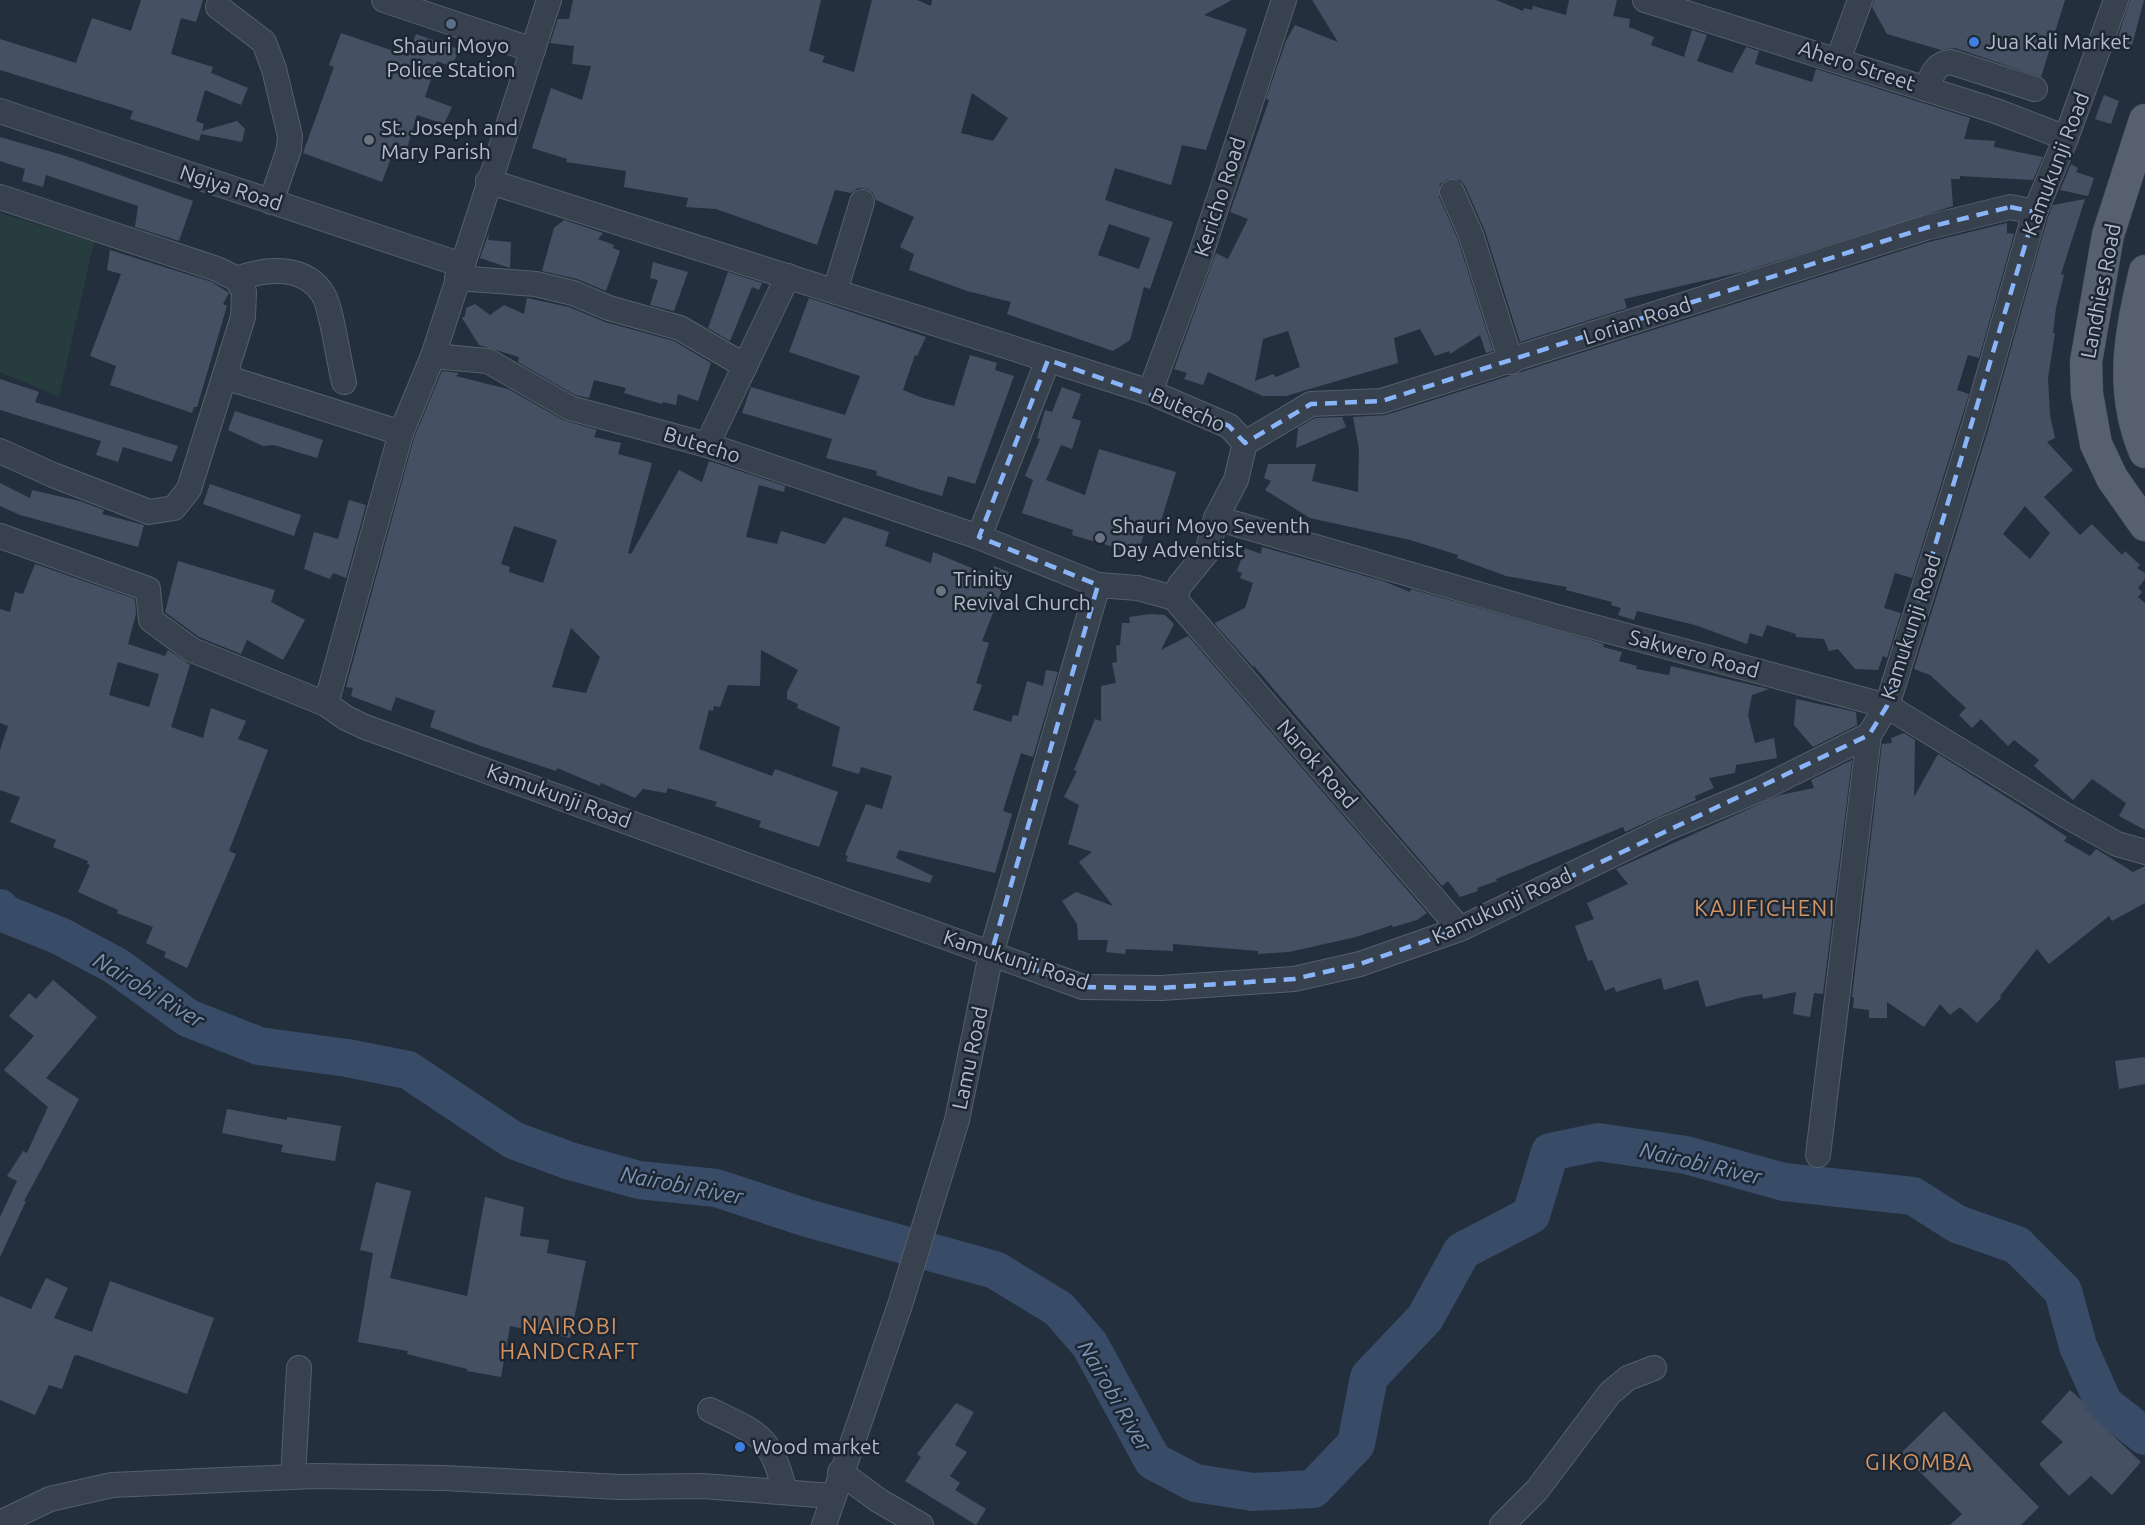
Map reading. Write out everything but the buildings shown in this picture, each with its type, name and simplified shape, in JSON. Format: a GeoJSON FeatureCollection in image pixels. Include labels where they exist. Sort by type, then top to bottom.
{"type":"FeatureCollection","features":[{"type":"Feature","properties":{"kind":"main road","name":"Landhies Road"},"geometry":{"type":"LineString","coordinates":[[2145,120],[2108,236],[2086,362],[2087,394],[2096,444],[2112,478],[2145,525]]}},
{"type":"Feature","properties":{"kind":"main road"},"geometry":{"type":"LineString","coordinates":[[2145,272],[2128,354],[2129,392],[2137,434],[2145,452]]}},
{"type":"Feature","properties":{"kind":"street"},"geometry":{"type":"LineString","coordinates":[[384,0],[532,50]]}},
{"type":"Feature","properties":{"kind":"street"},"geometry":{"type":"LineString","coordinates":[[326,704],[401,433],[433,356],[488,181],[549,0]]}},
{"type":"Feature","properties":{"kind":"street","name":"Kericho Road"},"geometry":{"type":"LineString","coordinates":[[1150,392],[1200,257],[1284,0]]}},
{"type":"Feature","properties":{"kind":"street","name":"Ahero Street"},"geometry":{"type":"LineString","coordinates":[[1645,0],[1838,60],[2066,138]]}},
{"type":"Feature","properties":{"kind":"street"},"geometry":{"type":"LineString","coordinates":[[1838,60],[1860,0]]}},
{"type":"Feature","properties":{"kind":"street","name":"Kamukunji Road"},"geometry":{"type":"LineString","coordinates":[[0,536],[148,589],[151,620],[192,650],[326,704],[346,718],[1083,987],[1161,988],[1294,978],[1360,964],[1460,929],[1665,829],[1761,789],[1869,735],[1887,706],[1975,423],[2035,212],[2066,138],[2116,0]]}},
{"type":"Feature","properties":{"kind":"street"},"geometry":{"type":"LineString","coordinates":[[218,7],[264,42],[274,69],[290,136],[289,149],[271,202]]}},
{"type":"Feature","properties":{"kind":"street"},"geometry":{"type":"LineString","coordinates":[[1926,89],[1935,68],[1942,63],[1951,63],[2035,90]]}},
{"type":"Feature","properties":{"kind":"street","name":"Ngiya Road"},"geometry":{"type":"LineString","coordinates":[[0,111],[271,202],[459,272],[536,284],[573,293],[609,308],[680,328],[745,366]]}},
{"type":"Feature","properties":{"kind":"street","name":"Butecho"},"geometry":{"type":"LineString","coordinates":[[433,356],[488,362],[570,408],[707,445],[979,537],[1098,585],[1138,588],[1174,598],[1180,585],[1207,552],[1216,518],[1236,480],[1245,443],[1229,426],[1150,392],[488,181]]}},
{"type":"Feature","properties":{"kind":"street"},"geometry":{"type":"LineString","coordinates":[[1452,192],[1471,235],[1511,362]]}},
{"type":"Feature","properties":{"kind":"street"},"geometry":{"type":"LineString","coordinates":[[0,197],[217,269],[237,279],[244,292],[243,317],[189,489],[174,508],[149,512],[53,475],[0,451]]}},
{"type":"Feature","properties":{"kind":"street"},"geometry":{"type":"LineString","coordinates":[[835,291],[862,202]]}},
{"type":"Feature","properties":{"kind":"street","name":"Lorian Road"},"geometry":{"type":"LineString","coordinates":[[1245,443],[1311,404],[1382,401],[1511,362],[1925,228],[2010,207],[2035,212]]}},
{"type":"Feature","properties":{"kind":"street"},"geometry":{"type":"LineString","coordinates":[[237,279],[261,270],[278,269],[294,273],[324,296],[344,382]]}},
{"type":"Feature","properties":{"kind":"street"},"geometry":{"type":"LineString","coordinates":[[707,445],[788,276]]}},
{"type":"Feature","properties":{"kind":"street"},"geometry":{"type":"LineString","coordinates":[[979,537],[1048,360]]}},
{"type":"Feature","properties":{"kind":"street"},"geometry":{"type":"LineString","coordinates":[[225,377],[401,433]]}},
{"type":"Feature","properties":{"kind":"street","name":"Sakwero Road"},"geometry":{"type":"LineString","coordinates":[[1216,518],[1557,616],[1887,706],[2065,815],[2117,844],[2145,852]]}},
{"type":"Feature","properties":{"kind":"street","name":"Lamu Road"},"geometry":{"type":"LineString","coordinates":[[824,1525],[840,1472],[900,1305],[957,1120],[991,954],[1098,585]]}},
{"type":"Feature","properties":{"kind":"street","name":"Narok Road"},"geometry":{"type":"LineString","coordinates":[[1174,598],[1460,929]]}},
{"type":"Feature","properties":{"kind":"street"},"geometry":{"type":"LineString","coordinates":[[1818,1155],[1869,735]]}},
{"type":"Feature","properties":{"kind":"street"},"geometry":{"type":"LineString","coordinates":[[293,1477],[299,1368]]}},
{"type":"Feature","properties":{"kind":"street"},"geometry":{"type":"LineString","coordinates":[[1502,1525],[1537,1490],[1610,1393],[1628,1378],[1654,1368]]}},
{"type":"Feature","properties":{"kind":"street"},"geometry":{"type":"LineString","coordinates":[[710,1410],[756,1433],[771,1449],[785,1492]]}},
{"type":"Feature","properties":{"kind":"street"},"geometry":{"type":"LineString","coordinates":[[840,1472],[878,1500],[921,1525]]}},
{"type":"Feature","properties":{"kind":"street"},"geometry":{"type":"LineString","coordinates":[[0,1522],[50,1499],[112,1485],[293,1477],[444,1478],[620,1487],[702,1486],[832,1496]]}},
{"type":"Feature","properties":{"kind":"highlighted area"},"geometry":{"type":"Polygon","coordinates":[[[2010,207],[2035,212],[1887,706],[1869,735],[1460,929],[1360,964],[1294,979],[1161,988],[1083,987],[991,954],[1098,585],[979,537],[1048,360],[1197,411],[1229,426],[1245,443],[1311,404],[1382,401],[1925,228],[2010,207]]]}},
{"type":"Feature","properties":{"kind":"green space"},"geometry":{"type":"Polygon","coordinates":[[[0,213],[94,242],[59,397],[0,372],[0,213]]]}},
{"type":"Feature","properties":{"kind":"waterway","name":"Nairobi River"},"geometry":{"type":"LineString","coordinates":[[0,908],[3,913],[60,936],[116,966],[188,1018],[259,1046],[347,1058],[408,1070],[513,1140],[570,1161],[639,1180],[716,1188],[807,1218],[995,1270],[1059,1309],[1090,1345],[1153,1461],[1195,1483],[1253,1492],[1313,1489],[1356,1444],[1369,1377],[1425,1318],[1462,1251],[1531,1215],[1550,1152],[1598,1142],[1686,1155],[1784,1182],[1913,1196],[1957,1224],[2017,1245],[2063,1291],[2078,1346],[2104,1404],[2145,1436]]}},
{"type":"Feature","properties":{"kind":"place","name":"Shauri Moyo Police Station"},"geometry":{"type":"Point","coordinates":[451,24]}},
{"type":"Feature","properties":{"kind":"place","name":"Jua Kali Market"},"geometry":{"type":"Point","coordinates":[1974,42]}},
{"type":"Feature","properties":{"kind":"place","name":"St. Joseph and Mary Parish"},"geometry":{"type":"Point","coordinates":[369,140]}},
{"type":"Feature","properties":{"kind":"place","name":"Shauri Moyo Seventh Day Adventist"},"geometry":{"type":"Point","coordinates":[1100,538]}},
{"type":"Feature","properties":{"kind":"place","name":"Trinity Revival Church"},"geometry":{"type":"Point","coordinates":[941,591]}},
{"type":"Feature","properties":{"kind":"place","name":"Wood market"},"geometry":{"type":"Point","coordinates":[740,1447]}},
{"type":"Feature","properties":{"kind":"district","name":"KAJIFICHENI"},"geometry":{"type":"Point","coordinates":[1765,908]}},
{"type":"Feature","properties":{"kind":"district","name":"NAIROBI HANDCRAFT"},"geometry":{"type":"Point","coordinates":[570,1338]}},
{"type":"Feature","properties":{"kind":"district","name":"GIKOMBA"},"geometry":{"type":"Point","coordinates":[1919,1462]}}]}
